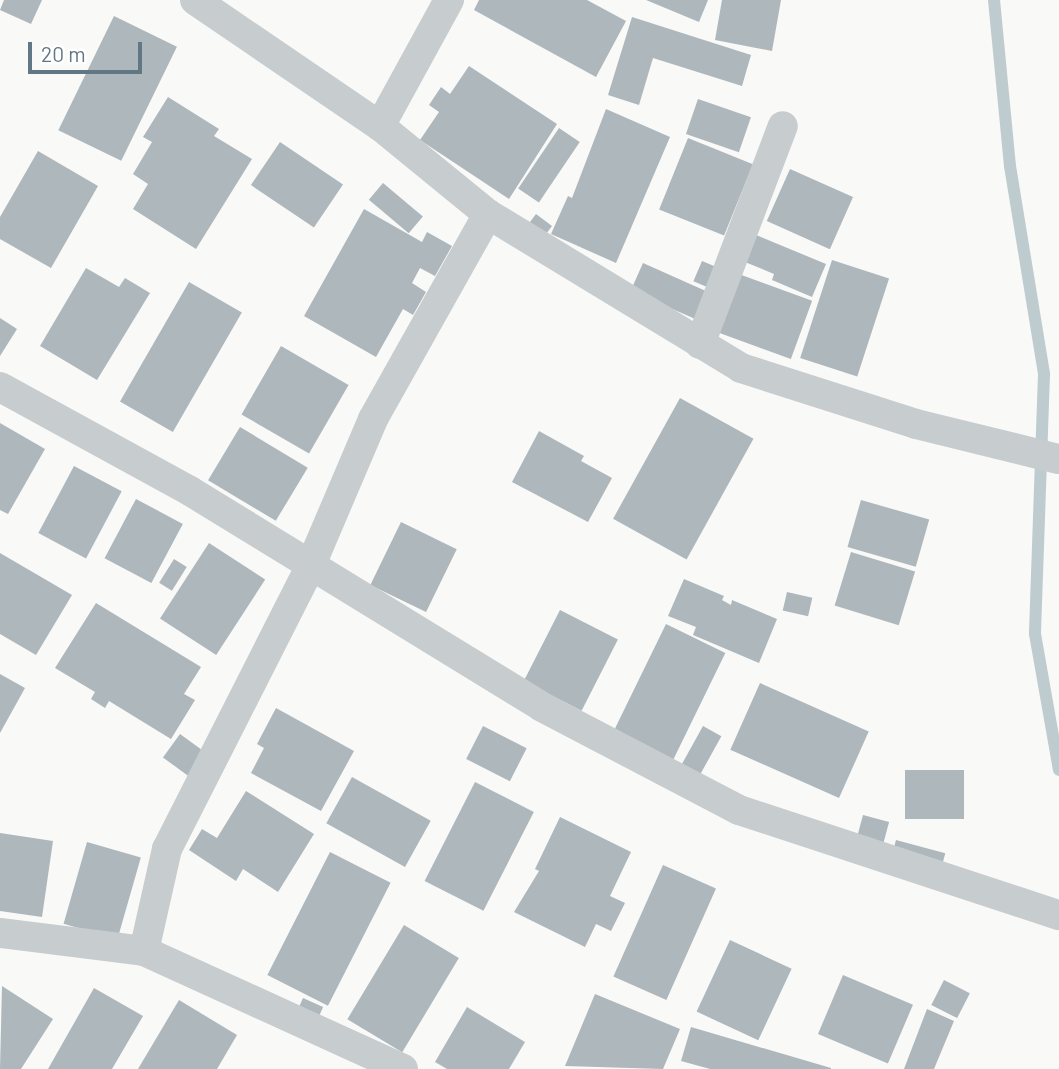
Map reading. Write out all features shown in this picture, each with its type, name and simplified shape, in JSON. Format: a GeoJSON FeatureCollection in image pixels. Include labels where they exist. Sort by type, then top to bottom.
{"type":"FeatureCollection","features":[{"type":"Feature","properties":{"kind":"street"},"geometry":{"type":"LineString","coordinates":[[195,0],[380,126],[488,214],[741,369],[916,424],[1059,458]]}},
{"type":"Feature","properties":{"kind":"street"},"geometry":{"type":"LineString","coordinates":[[380,126],[449,0]]}},
{"type":"Feature","properties":{"kind":"street"},"geometry":{"type":"LineString","coordinates":[[700,344],[783,126]]}},
{"type":"Feature","properties":{"kind":"street"},"geometry":{"type":"LineString","coordinates":[[144,951],[167,849],[310,567],[373,419],[488,214]]}},
{"type":"Feature","properties":{"kind":"street"},"geometry":{"type":"LineString","coordinates":[[1,388],[190,491],[542,707],[738,810],[1059,915]]}},
{"type":"Feature","properties":{"kind":"street"},"geometry":{"type":"LineString","coordinates":[[0,933],[144,951],[208,977],[403,1069]]}},
{"type":"Feature","properties":{"kind":"building"},"geometry":{"type":"Polygon","coordinates":[[[4,0],[42,0],[31,24],[0,10],[4,0]]]}},
{"type":"Feature","properties":{"kind":"building"},"geometry":{"type":"Polygon","coordinates":[[[479,0],[587,0],[626,21],[596,77],[474,10],[479,0]]]}},
{"type":"Feature","properties":{"kind":"building"},"geometry":{"type":"Polygon","coordinates":[[[646,0],[708,0],[699,22],[646,0]]]}},
{"type":"Feature","properties":{"kind":"building"},"geometry":{"type":"Polygon","coordinates":[[[722,0],[781,0],[772,51],[715,40],[722,0]]]}},
{"type":"Feature","properties":{"kind":"building"},"geometry":{"type":"Polygon","coordinates":[[[114,16],[177,47],[121,161],[58,130],[114,16]]]}},
{"type":"Feature","properties":{"kind":"building"},"geometry":{"type":"Polygon","coordinates":[[[632,17],[751,55],[742,86],[653,58],[639,105],[608,95],[632,17]]]}},
{"type":"Feature","properties":{"kind":"building"},"geometry":{"type":"Polygon","coordinates":[[[469,66],[557,124],[509,199],[420,140],[439,112],[429,105],[441,87],[450,94],[469,66]]]}},
{"type":"Feature","properties":{"kind":"building"},"geometry":{"type":"Polygon","coordinates":[[[168,97],[219,129],[214,136],[252,159],[196,249],[133,209],[148,184],[133,174],[152,142],[143,137],[168,97]]]}},
{"type":"Feature","properties":{"kind":"building"},"geometry":{"type":"Polygon","coordinates":[[[698,99],[751,117],[739,152],[686,134],[698,99]]]}},
{"type":"Feature","properties":{"kind":"building"},"geometry":{"type":"Polygon","coordinates":[[[606,109],[670,137],[616,263],[551,234],[568,196],[572,198],[606,109]]]}},
{"type":"Feature","properties":{"kind":"building"},"geometry":{"type":"Polygon","coordinates":[[[559,128],[580,142],[539,202],[518,189],[559,128]]]}},
{"type":"Feature","properties":{"kind":"building"},"geometry":{"type":"Polygon","coordinates":[[[688,138],[753,164],[724,236],[659,209],[688,138]]]}},
{"type":"Feature","properties":{"kind":"building"},"geometry":{"type":"Polygon","coordinates":[[[280,142],[343,184],[314,228],[251,185],[280,142]]]}},
{"type":"Feature","properties":{"kind":"building"},"geometry":{"type":"Polygon","coordinates":[[[38,151],[98,186],[51,268],[0,239],[0,217],[38,151]]]}},
{"type":"Feature","properties":{"kind":"building"},"geometry":{"type":"Polygon","coordinates":[[[790,169],[853,197],[830,249],[767,221],[790,169]]]}},
{"type":"Feature","properties":{"kind":"building"},"geometry":{"type":"Polygon","coordinates":[[[383,183],[423,216],[409,233],[369,200],[383,183]]]}},
{"type":"Feature","properties":{"kind":"building"},"geometry":{"type":"Polygon","coordinates":[[[364,209],[422,242],[427,232],[452,246],[435,276],[420,268],[412,283],[426,292],[413,315],[403,309],[376,357],[304,316],[364,209]]]}},
{"type":"Feature","properties":{"kind":"building"},"geometry":{"type":"Polygon","coordinates":[[[536,214],[552,226],[541,241],[525,229],[536,214]]]}},
{"type":"Feature","properties":{"kind":"building"},"geometry":{"type":"Polygon","coordinates":[[[756,235],[826,264],[812,297],[772,280],[774,274],[745,262],[756,235]]]}},
{"type":"Feature","properties":{"kind":"building"},"geometry":{"type":"Polygon","coordinates":[[[832,260],[889,279],[857,376],[800,358],[832,260]]]}},
{"type":"Feature","properties":{"kind":"building"},"geometry":{"type":"Polygon","coordinates":[[[702,261],[716,267],[707,287],[693,281],[702,261]]]}},
{"type":"Feature","properties":{"kind":"building"},"geometry":{"type":"Polygon","coordinates":[[[643,263],[710,293],[697,320],[631,290],[643,263]]]}},
{"type":"Feature","properties":{"kind":"building"},"geometry":{"type":"Polygon","coordinates":[[[86,268],[119,287],[125,278],[150,293],[97,380],[40,346],[86,268]]]}},
{"type":"Feature","properties":{"kind":"building"},"geometry":{"type":"Polygon","coordinates":[[[736,273],[812,301],[791,359],[715,331],[736,273]]]}},
{"type":"Feature","properties":{"kind":"building"},"geometry":{"type":"Polygon","coordinates":[[[189,282],[242,312],[173,432],[120,402],[189,282]]]}},
{"type":"Feature","properties":{"kind":"building"},"geometry":{"type":"Polygon","coordinates":[[[0,318],[17,329],[0,356],[0,318]]]}},
{"type":"Feature","properties":{"kind":"building"},"geometry":{"type":"Polygon","coordinates":[[[281,346],[349,385],[309,453],[242,414],[281,346]]]}},
{"type":"Feature","properties":{"kind":"building"},"geometry":{"type":"Polygon","coordinates":[[[680,398],[753,439],[687,559],[613,519],[680,398]]]}},
{"type":"Feature","properties":{"kind":"building"},"geometry":{"type":"Polygon","coordinates":[[[0,423],[45,449],[8,514],[0,510],[0,423]]]}},
{"type":"Feature","properties":{"kind":"building"},"geometry":{"type":"Polygon","coordinates":[[[240,427],[308,468],[276,521],[208,480],[240,427]]]}},
{"type":"Feature","properties":{"kind":"building"},"geometry":{"type":"Polygon","coordinates":[[[539,431],[584,456],[581,461],[612,478],[588,522],[512,482],[539,431]]]}},
{"type":"Feature","properties":{"kind":"building"},"geometry":{"type":"Polygon","coordinates":[[[74,466],[122,491],[86,558],[38,533],[74,466]]]}},
{"type":"Feature","properties":{"kind":"building"},"geometry":{"type":"Polygon","coordinates":[[[136,499],[183,524],[151,583],[105,558],[136,499]]]}},
{"type":"Feature","properties":{"kind":"building"},"geometry":{"type":"Polygon","coordinates":[[[861,500],[929,520],[916,567],[847,547],[861,500]]]}},
{"type":"Feature","properties":{"kind":"building"},"geometry":{"type":"Polygon","coordinates":[[[401,522],[457,549],[426,612],[370,585],[401,522]]]}},
{"type":"Feature","properties":{"kind":"building"},"geometry":{"type":"Polygon","coordinates":[[[209,543],[265,579],[216,655],[160,618],[209,543]]]}},
{"type":"Feature","properties":{"kind":"building"},"geometry":{"type":"Polygon","coordinates":[[[851,552],[915,572],[899,625],[835,606],[851,552]]]}},
{"type":"Feature","properties":{"kind":"building"},"geometry":{"type":"Polygon","coordinates":[[[0,553],[72,595],[36,655],[0,634],[0,553]]]}},
{"type":"Feature","properties":{"kind":"building"},"geometry":{"type":"Polygon","coordinates":[[[174,559],[187,567],[172,591],[159,583],[174,559]]]}},
{"type":"Feature","properties":{"kind":"building"},"geometry":{"type":"Polygon","coordinates":[[[684,579],[724,596],[722,600],[731,605],[732,600],[777,619],[759,663],[693,635],[696,627],[668,616],[684,579]]]}},
{"type":"Feature","properties":{"kind":"building"},"geometry":{"type":"Polygon","coordinates":[[[787,592],[812,598],[808,616],[783,611],[787,592]]]}},
{"type":"Feature","properties":{"kind":"building"},"geometry":{"type":"Polygon","coordinates":[[[96,603],[201,667],[184,694],[195,700],[171,739],[109,701],[105,708],[91,699],[95,692],[55,668],[96,603]]]}},
{"type":"Feature","properties":{"kind":"building"},"geometry":{"type":"Polygon","coordinates":[[[560,610],[618,640],[582,711],[524,681],[560,610]]]}},
{"type":"Feature","properties":{"kind":"building"},"geometry":{"type":"Polygon","coordinates":[[[666,624],[725,653],[673,761],[613,732],[666,624]]]}},
{"type":"Feature","properties":{"kind":"building"},"geometry":{"type":"Polygon","coordinates":[[[0,674],[25,688],[0,733],[0,674]]]}},
{"type":"Feature","properties":{"kind":"building"},"geometry":{"type":"Polygon","coordinates":[[[760,683],[869,731],[839,798],[730,750],[760,683]]]}},
{"type":"Feature","properties":{"kind":"building"},"geometry":{"type":"Polygon","coordinates":[[[276,708],[354,751],[321,811],[251,773],[264,748],[257,744],[276,708]]]}},
{"type":"Feature","properties":{"kind":"building"},"geometry":{"type":"Polygon","coordinates":[[[483,726],[527,748],[510,781],[466,759],[483,726]]]}},
{"type":"Feature","properties":{"kind":"building"},"geometry":{"type":"Polygon","coordinates":[[[703,726],[721,736],[695,783],[677,773],[703,726]]]}},
{"type":"Feature","properties":{"kind":"building"},"geometry":{"type":"Polygon","coordinates":[[[180,734],[205,752],[188,776],[163,757],[180,734]]]}},
{"type":"Feature","properties":{"kind":"building"},"geometry":{"type":"Polygon","coordinates":[[[905,770],[964,770],[964,819],[905,819],[905,770]]]}},
{"type":"Feature","properties":{"kind":"building"},"geometry":{"type":"Polygon","coordinates":[[[352,777],[431,821],[405,867],[326,823],[352,777]]]}},
{"type":"Feature","properties":{"kind":"building"},"geometry":{"type":"Polygon","coordinates":[[[475,782],[534,812],[483,911],[425,881],[475,782]]]}},
{"type":"Feature","properties":{"kind":"building"},"geometry":{"type":"Polygon","coordinates":[[[246,791],[314,834],[278,892],[243,869],[236,881],[189,850],[202,829],[217,838],[246,791]]]}},
{"type":"Feature","properties":{"kind":"building"},"geometry":{"type":"Polygon","coordinates":[[[863,815],[889,822],[880,857],[854,850],[863,815]]]}},
{"type":"Feature","properties":{"kind":"building"},"geometry":{"type":"Polygon","coordinates":[[[560,817],[631,852],[610,896],[625,903],[611,931],[596,924],[585,947],[514,912],[539,871],[535,869],[560,817]]]}},
{"type":"Feature","properties":{"kind":"building"},"geometry":{"type":"Polygon","coordinates":[[[0,833],[53,841],[42,917],[0,911],[0,833]]]}},
{"type":"Feature","properties":{"kind":"building"},"geometry":{"type":"Polygon","coordinates":[[[896,840],[945,853],[940,874],[890,861],[896,840]]]}},
{"type":"Feature","properties":{"kind":"building"},"geometry":{"type":"Polygon","coordinates":[[[87,842],[141,857],[117,939],[64,924],[87,842]]]}},
{"type":"Feature","properties":{"kind":"building"},"geometry":{"type":"Polygon","coordinates":[[[330,852],[391,883],[328,1006],[267,975],[330,852]]]}},
{"type":"Feature","properties":{"kind":"building"},"geometry":{"type":"Polygon","coordinates":[[[663,865],[716,889],[666,1000],[613,976],[663,865]]]}},
{"type":"Feature","properties":{"kind":"building"},"geometry":{"type":"Polygon","coordinates":[[[404,925],[459,958],[402,1052],[347,1019],[404,925]]]}},
{"type":"Feature","properties":{"kind":"building"},"geometry":{"type":"Polygon","coordinates":[[[730,940],[792,969],[758,1040],[697,1012],[730,940]]]}},
{"type":"Feature","properties":{"kind":"building"},"geometry":{"type":"Polygon","coordinates":[[[843,975],[913,1005],[888,1064],[818,1034],[843,975]]]}},
{"type":"Feature","properties":{"kind":"building"},"geometry":{"type":"Polygon","coordinates":[[[944,980],[970,993],[957,1018],[931,1005],[944,980]]]}},
{"type":"Feature","properties":{"kind":"building"},"geometry":{"type":"Polygon","coordinates":[[[2,986],[53,1019],[21,1069],[0,1069],[2,986]]]}},
{"type":"Feature","properties":{"kind":"building"},"geometry":{"type":"Polygon","coordinates":[[[94,988],[143,1016],[112,1069],[48,1069],[94,988]]]}},
{"type":"Feature","properties":{"kind":"building"},"geometry":{"type":"Polygon","coordinates":[[[595,994],[680,1029],[663,1069],[565,1066],[595,994]]]}},
{"type":"Feature","properties":{"kind":"building"},"geometry":{"type":"Polygon","coordinates":[[[303,998],[323,1007],[314,1028],[294,1019],[303,998]]]}},
{"type":"Feature","properties":{"kind":"building"},"geometry":{"type":"Polygon","coordinates":[[[179,1000],[237,1035],[217,1069],[138,1069],[179,1000]]]}},
{"type":"Feature","properties":{"kind":"building"},"geometry":{"type":"Polygon","coordinates":[[[467,1007],[525,1042],[509,1069],[447,1069],[435,1062],[467,1007]]]}},
{"type":"Feature","properties":{"kind":"building"},"geometry":{"type":"Polygon","coordinates":[[[927,1009],[954,1021],[934,1069],[904,1069],[927,1009]]]}},
{"type":"Feature","properties":{"kind":"building"},"geometry":{"type":"Polygon","coordinates":[[[691,1027],[831,1069],[710,1069],[681,1061],[691,1027]]]}},
{"type":"Feature","properties":{"kind":"waterway"},"geometry":{"type":"LineString","coordinates":[[994,0],[1010,166],[1044,374],[1035,634],[1059,770]]}}]}
